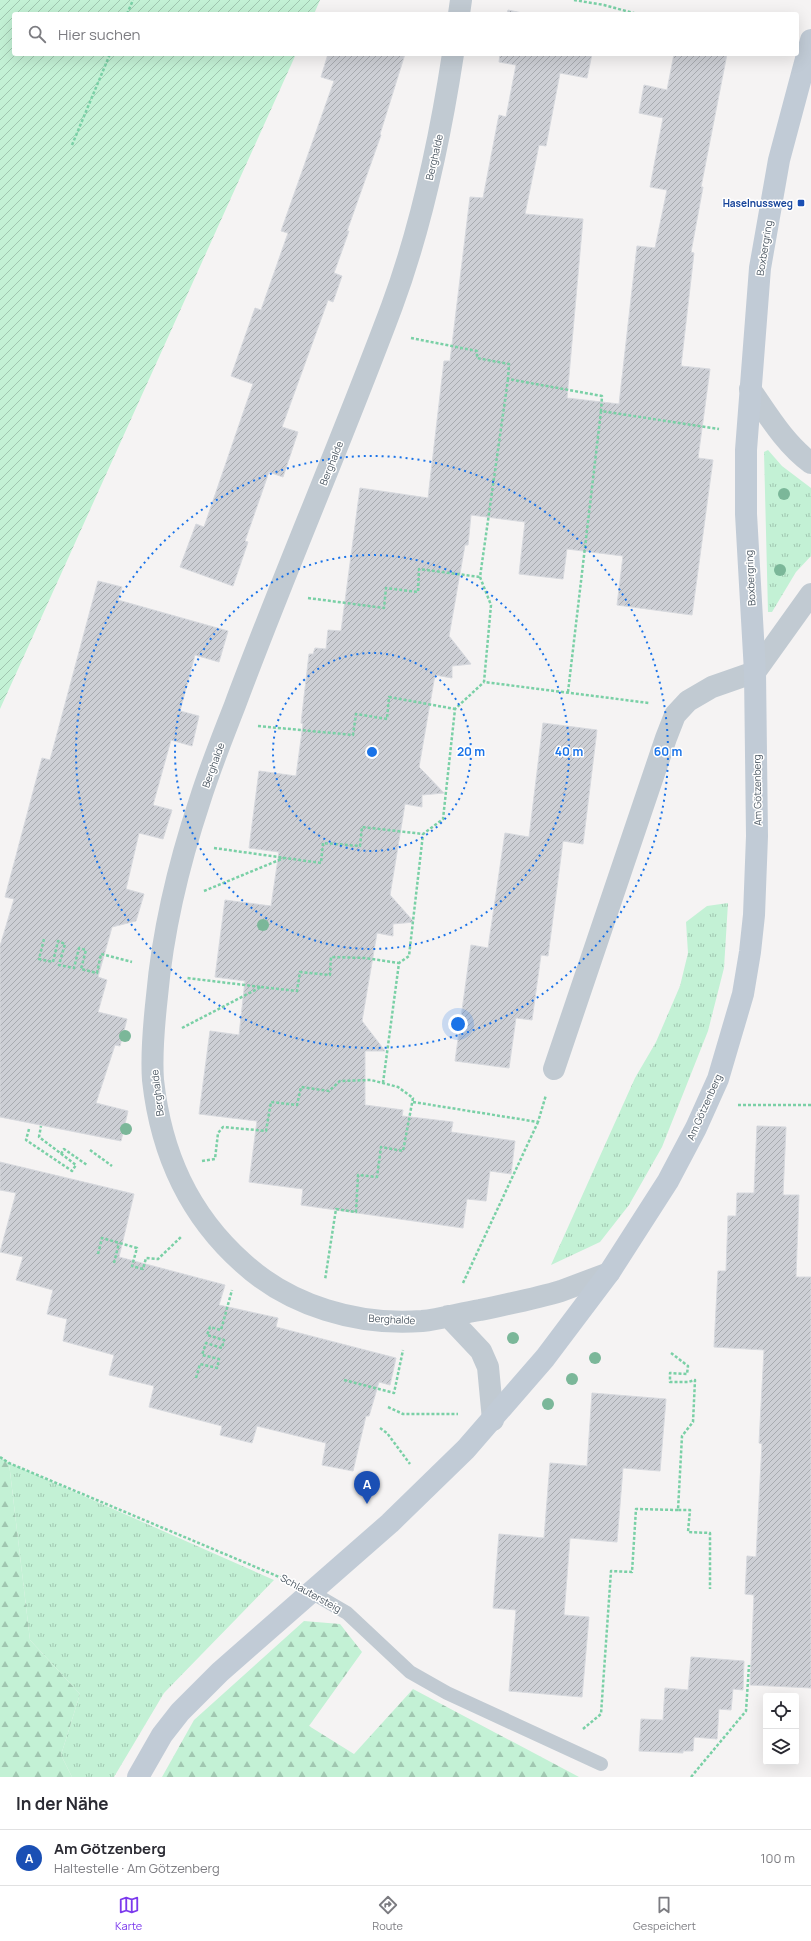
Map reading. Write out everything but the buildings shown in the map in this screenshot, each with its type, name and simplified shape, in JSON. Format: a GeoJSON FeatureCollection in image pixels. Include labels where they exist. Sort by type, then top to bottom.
{"type":"FeatureCollection","features":[{"type":"Feature","properties":{"kind":"street"},"geometry":{"type":"LineString","coordinates":[[460,12],[461,0]]}},
{"type":"Feature","properties":{"kind":"street","name":"Boxbergring"},"geometry":{"type":"LineString","coordinates":[[755,672],[746,514],[747,434],[760,268],[779,160],[811,40]]}},
{"type":"Feature","properties":{"kind":"street","name":"Berghalde"},"geometry":{"type":"LineString","coordinates":[[453,56],[440,130],[422,211],[394,300],[329,470],[278,593],[200,800],[171,904],[159,972],[153,1076],[162,1133],[178,1177],[201,1218],[240,1261],[260,1279],[291,1296],[329,1312],[378,1320],[424,1320],[559,1291],[608,1273]]}},
{"type":"Feature","properties":{"kind":"street"},"geometry":{"type":"LineString","coordinates":[[750,389],[777,429],[800,455],[811,463]]}},
{"type":"Feature","properties":{"kind":"street"},"geometry":{"type":"LineString","coordinates":[[554,1069],[675,715],[688,701],[712,687],[755,672],[811,594]]}},
{"type":"Feature","properties":{"kind":"street","name":"Am Götzenberg"},"geometry":{"type":"LineString","coordinates":[[138,1777],[162,1735],[180,1712],[220,1672],[390,1523],[466,1449],[545,1358],[608,1273],[668,1181],[707,1105],[718,1079],[739,1008],[750,952],[754,915],[758,836],[755,672]]}},
{"type":"Feature","properties":{"kind":"street"},"geometry":{"type":"LineString","coordinates":[[448,1316],[481,1351],[488,1367],[493,1417]]}},
{"type":"Feature","properties":{"kind":"lane","name":"Schlautersteig"},"geometry":{"type":"LineString","coordinates":[[310,1592],[347,1613],[410,1672],[447,1694],[601,1764]]}},
{"type":"Feature","properties":{"kind":"path"},"geometry":{"type":"LineString","coordinates":[[128,12],[133,0]]}},
{"type":"Feature","properties":{"kind":"path"},"geometry":{"type":"LineString","coordinates":[[574,0],[604,5],[630,12]]}},
{"type":"Feature","properties":{"kind":"path"},"geometry":{"type":"LineString","coordinates":[[72,144],[109,56]]}},
{"type":"Feature","properties":{"kind":"path"},"geometry":{"type":"LineString","coordinates":[[188,844],[321,862],[323,843],[360,846],[362,827],[423,834],[443,819],[455,710],[484,682],[491,605],[480,577],[509,364],[477,358],[477,351],[413,339]]}},
{"type":"Feature","properties":{"kind":"path"},"geometry":{"type":"LineString","coordinates":[[508,379],[602,396],[568,692]]}},
{"type":"Feature","properties":{"kind":"path"},"geometry":{"type":"LineString","coordinates":[[601,411],[747,434]]}},
{"type":"Feature","properties":{"kind":"path"},"geometry":{"type":"LineString","coordinates":[[278,593],[384,608],[386,588],[418,592],[419,569],[480,577]]}},
{"type":"Feature","properties":{"kind":"path"},"geometry":{"type":"LineString","coordinates":[[484,682],[682,707]]}},
{"type":"Feature","properties":{"kind":"path"},"geometry":{"type":"LineString","coordinates":[[228,723],[354,735],[356,714],[387,719],[389,697],[455,710]]}},
{"type":"Feature","properties":{"kind":"path"},"geometry":{"type":"LineString","coordinates":[[44,939],[39,959],[53,962],[58,942],[65,944],[59,965],[74,968],[79,948],[86,950],[81,970],[97,973],[101,954],[159,972],[297,991],[300,972],[330,975],[331,957],[365,958],[399,963],[409,956],[423,834]]}},
{"type":"Feature","properties":{"kind":"path"},"geometry":{"type":"LineString","coordinates":[[171,904],[285,858]]}},
{"type":"Feature","properties":{"kind":"path"},"geometry":{"type":"LineString","coordinates":[[382,1083],[399,963]]}},
{"type":"Feature","properties":{"kind":"path"},"geometry":{"type":"LineString","coordinates":[[154,1042],[261,987]]}},
{"type":"Feature","properties":{"kind":"path"},"geometry":{"type":"LineString","coordinates":[[448,1316],[538,1122],[554,1069]]}},
{"type":"Feature","properties":{"kind":"path"},"geometry":{"type":"LineString","coordinates":[[216,1144],[218,1133],[224,1127],[266,1131],[272,1102],[297,1106],[301,1087],[329,1091],[340,1081],[371,1080],[398,1087],[413,1098],[403,1151],[381,1147],[377,1177],[358,1175],[356,1212],[336,1209],[321,1308]]}},
{"type":"Feature","properties":{"kind":"path"},"geometry":{"type":"LineString","coordinates":[[413,1102],[538,1122]]}},
{"type":"Feature","properties":{"kind":"path"},"geometry":{"type":"LineString","coordinates":[[707,1105],[811,1106]]}},
{"type":"Feature","properties":{"kind":"path"},"geometry":{"type":"LineString","coordinates":[[29,1129],[26,1140],[72,1171],[76,1165],[39,1137],[41,1126]]}},
{"type":"Feature","properties":{"kind":"path"},"geometry":{"type":"LineString","coordinates":[[61,1154],[64,1149],[87,1165]]}},
{"type":"Feature","properties":{"kind":"path"},"geometry":{"type":"LineString","coordinates":[[90,1150],[112,1166]]}},
{"type":"Feature","properties":{"kind":"path"},"geometry":{"type":"LineString","coordinates":[[98,1254],[102,1238],[137,1248],[132,1266],[143,1269],[146,1258],[158,1259],[201,1218]]}},
{"type":"Feature","properties":{"kind":"path"},"geometry":{"type":"LineString","coordinates":[[114,1263],[118,1243]]}},
{"type":"Feature","properties":{"kind":"path"},"geometry":{"type":"LineString","coordinates":[[196,1378],[200,1364],[217,1368],[219,1359],[202,1355],[206,1343],[222,1348],[224,1340],[207,1335],[210,1327],[221,1330],[240,1261]]}},
{"type":"Feature","properties":{"kind":"path"},"geometry":{"type":"LineString","coordinates":[[344,1380],[394,1393],[403,1354],[402,1320]]}},
{"type":"Feature","properties":{"kind":"path"},"geometry":{"type":"LineString","coordinates":[[671,1353],[688,1366],[687,1374],[670,1373],[670,1382],[688,1382],[695,1380],[693,1422],[682,1436],[678,1510]]}},
{"type":"Feature","properties":{"kind":"path"},"geometry":{"type":"LineString","coordinates":[[388,1407],[403,1414],[493,1417]]}},
{"type":"Feature","properties":{"kind":"path"},"geometry":{"type":"LineString","coordinates":[[380,1428],[387,1433],[428,1487]]}},
{"type":"Feature","properties":{"kind":"path","name":"Schlautersteig"},"geometry":{"type":"LineString","coordinates":[[0,1457],[17,1466],[273,1573],[310,1592]]}},
{"type":"Feature","properties":{"kind":"path"},"geometry":{"type":"LineString","coordinates":[[562,1746],[601,1714],[611,1571],[632,1572],[636,1509],[690,1510],[688,1532],[710,1533],[710,1589]]}},
{"type":"Feature","properties":{"kind":"path"},"geometry":{"type":"LineString","coordinates":[[691,1777],[746,1711],[748,1665]]}},
{"type":"Feature","properties":{"kind":"green space"},"geometry":{"type":"Polygon","coordinates":[[[0,0],[320,0],[315,12],[12,12],[12,56],[295,56],[0,709],[0,0]]]}},
{"type":"Feature","properties":{"kind":"green space"},"geometry":{"type":"Polygon","coordinates":[[[768,450],[782,466],[811,488],[811,556],[796,572],[772,612],[768,612],[764,452],[768,450]]]}},
{"type":"Feature","properties":{"kind":"green space"},"geometry":{"type":"Polygon","coordinates":[[[728,903],[724,968],[708,1031],[662,1147],[629,1205],[600,1242],[551,1265],[635,1078],[656,1042],[680,986],[688,953],[686,922],[707,906],[728,903]]]}},
{"type":"Feature","properties":{"kind":"green space"},"geometry":{"type":"Polygon","coordinates":[[[0,1457],[9,1463],[30,1640],[80,1694],[61,1755],[72,1777],[0,1777],[0,1457]]]}},
{"type":"Feature","properties":{"kind":"green space"},"geometry":{"type":"Polygon","coordinates":[[[9,1463],[274,1580],[164,1693],[114,1777],[72,1777],[61,1755],[80,1694],[30,1640],[9,1463]]]}},
{"type":"Feature","properties":{"kind":"green space"},"geometry":{"type":"Polygon","coordinates":[[[304,1621],[340,1624],[362,1652],[309,1726],[354,1754],[413,1689],[579,1777],[162,1777],[194,1720],[304,1621]]]}},
{"type":"Feature","properties":{"kind":"place","name":"Haselnussweg"},"geometry":{"type":"Point","coordinates":[801,203]}},
{"type":"Feature","properties":{"kind":"place","name":"Am Götzenberg"},"geometry":{"type":"Point","coordinates":[367,1504]}}]}
